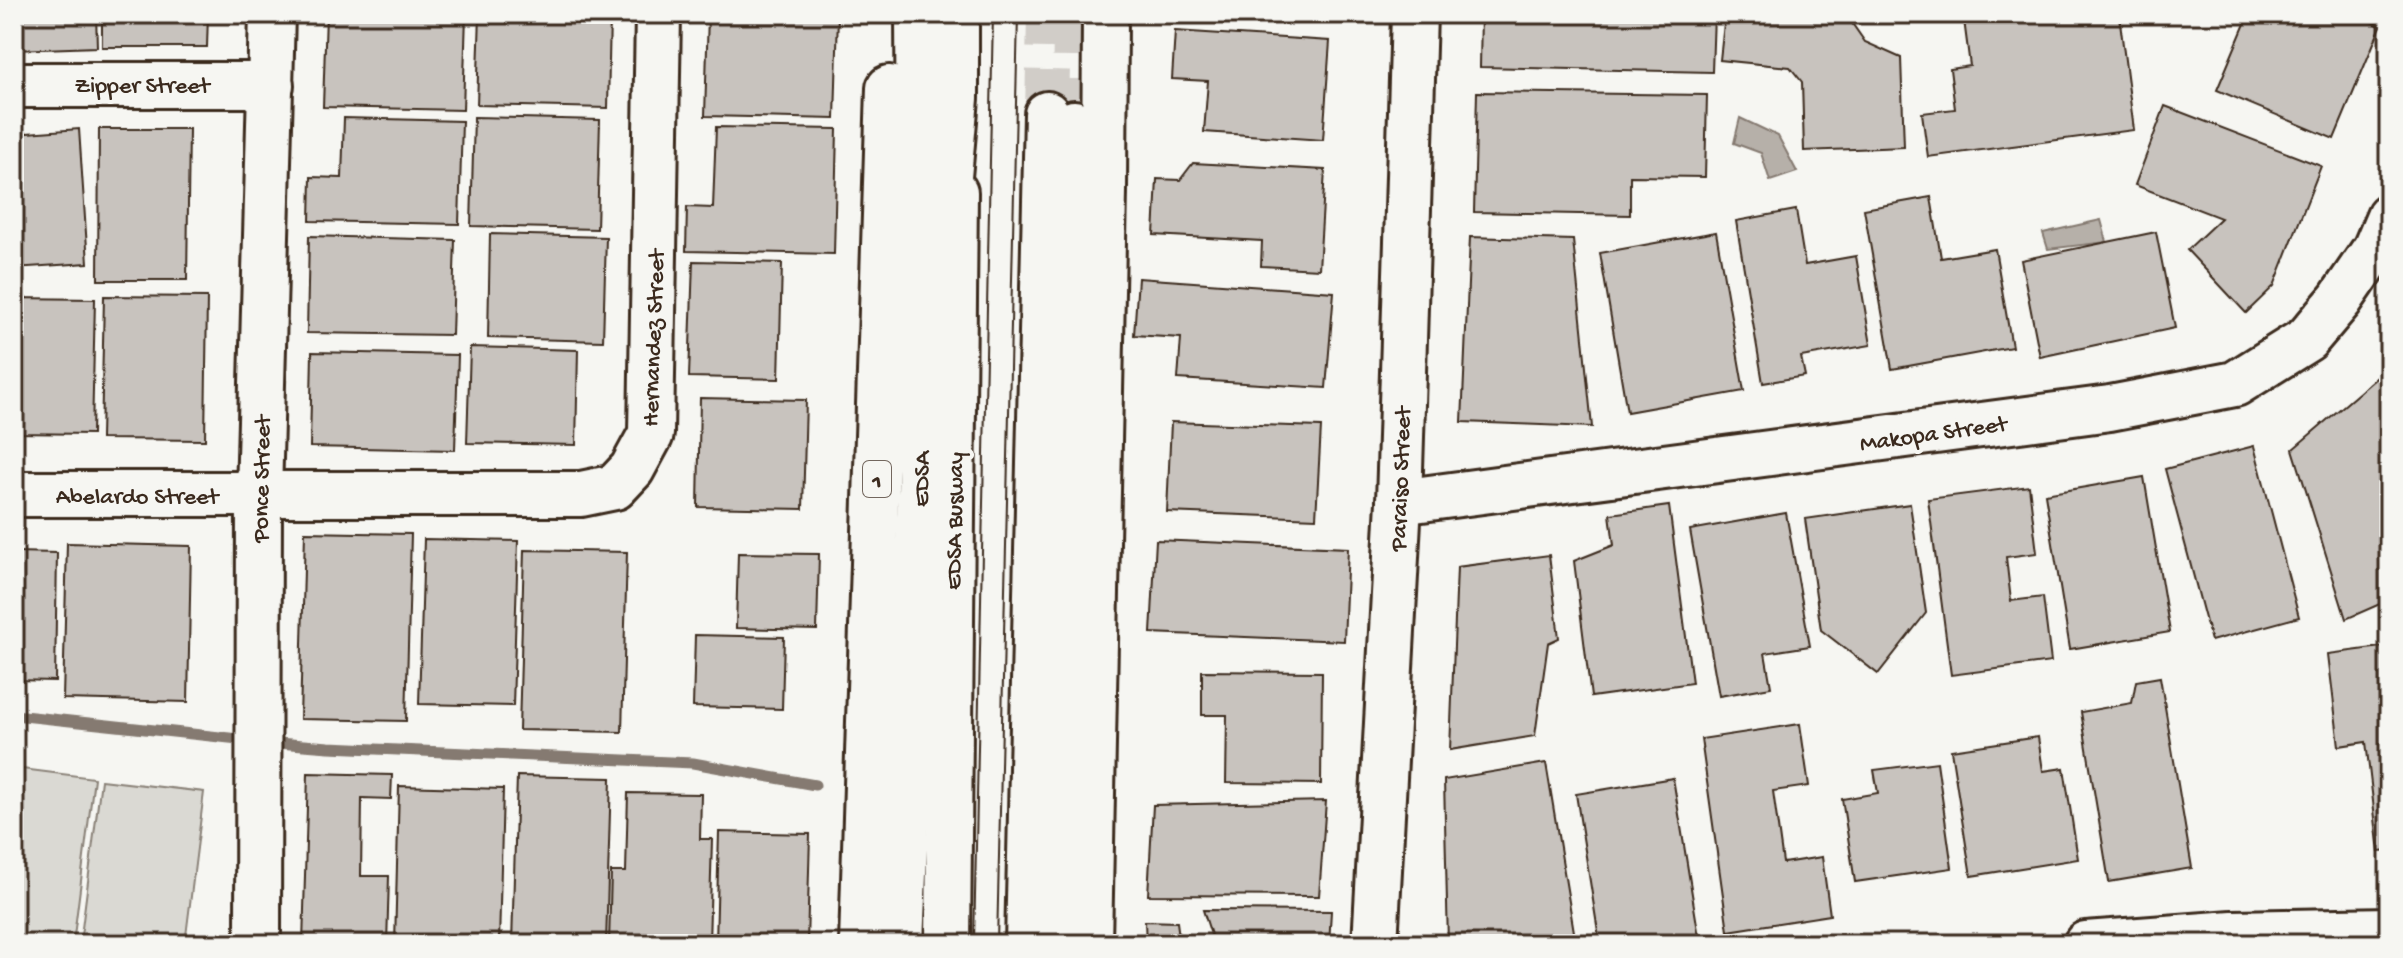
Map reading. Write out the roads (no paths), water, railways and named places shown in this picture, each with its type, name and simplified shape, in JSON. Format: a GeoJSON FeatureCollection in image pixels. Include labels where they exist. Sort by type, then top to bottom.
{"type":"FeatureCollection","features":[{"type":"Feature","properties":{"kind":"main road","name":"Ponce Street"},"geometry":{"type":"LineString","coordinates":[[258,944],[259,495],[272,14]]}},
{"type":"Feature","properties":{"kind":"main road","name":"Hernandez Street"},"geometry":{"type":"LineString","coordinates":[[259,495],[581,494],[615,487],[632,469],[651,434],[658,14]]}},
{"type":"Feature","properties":{"kind":"main road","name":"1"},"geometry":{"type":"LineString","coordinates":[[862,944],[891,14]]}},
{"type":"Feature","properties":{"kind":"main road","name":"EDSA"},"geometry":{"type":"LineString","coordinates":[[901,944],[921,470],[918,14]]}},
{"type":"Feature","properties":{"kind":"main road"},"geometry":{"type":"LineString","coordinates":[[921,470],[956,98],[956,14]]}},
{"type":"Feature","properties":{"kind":"main road"},"geometry":{"type":"LineString","coordinates":[[1077,14],[1104,191]]}},
{"type":"Feature","properties":{"kind":"main road"},"geometry":{"type":"LineString","coordinates":[[1089,944],[1105,14]]}},
{"type":"Feature","properties":{"kind":"main road","name":"Paraiso Street"},"geometry":{"type":"LineString","coordinates":[[1375,944],[1399,502],[1414,14]]}},
{"type":"Feature","properties":{"kind":"main road","name":"Zipper Street"},"geometry":{"type":"LineString","coordinates":[[14,85],[271,85]]}},
{"type":"Feature","properties":{"kind":"main road","name":"EDSA Busway"},"geometry":{"type":"LineString","coordinates":[[948,944],[956,98]]}},
{"type":"Feature","properties":{"kind":"main road"},"geometry":{"type":"LineString","coordinates":[[1028,944],[1061,118],[1056,944]]}},
{"type":"Feature","properties":{"kind":"main road","name":"Makopa Street"},"geometry":{"type":"LineString","coordinates":[[1399,502],[2095,410],[2235,384],[2307,339],[2340,300],[2375,249],[2389,216]]}},
{"type":"Feature","properties":{"kind":"main road","name":"Abelardo Street"},"geometry":{"type":"LineString","coordinates":[[14,494],[259,495]]}},
{"type":"Feature","properties":{"kind":"main road"},"geometry":{"type":"LineString","coordinates":[[2086,944],[2233,933],[2389,930]]}},
{"type":"Feature","properties":{"kind":"waterway"},"geometry":{"type":"LineString","coordinates":[[14,715],[248,740]]}},
{"type":"Feature","properties":{"kind":"waterway"},"geometry":{"type":"LineString","coordinates":[[265,742],[693,763],[815,785]]}},
{"type":"Feature","properties":{"kind":"tunnel"},"geometry":{"type":"LineString","coordinates":[[1047,114],[1049,14]]}},
{"type":"Feature","properties":{"kind":"tunnel"},"geometry":{"type":"LineString","coordinates":[[1074,123],[1075,14]]}},
{"type":"Feature","properties":{"kind":"tram line"},"geometry":{"type":"LineString","coordinates":[[974,944],[993,14]]}},
{"type":"Feature","properties":{"kind":"tram line"},"geometry":{"type":"LineString","coordinates":[[997,944],[1018,14]]}}]}
